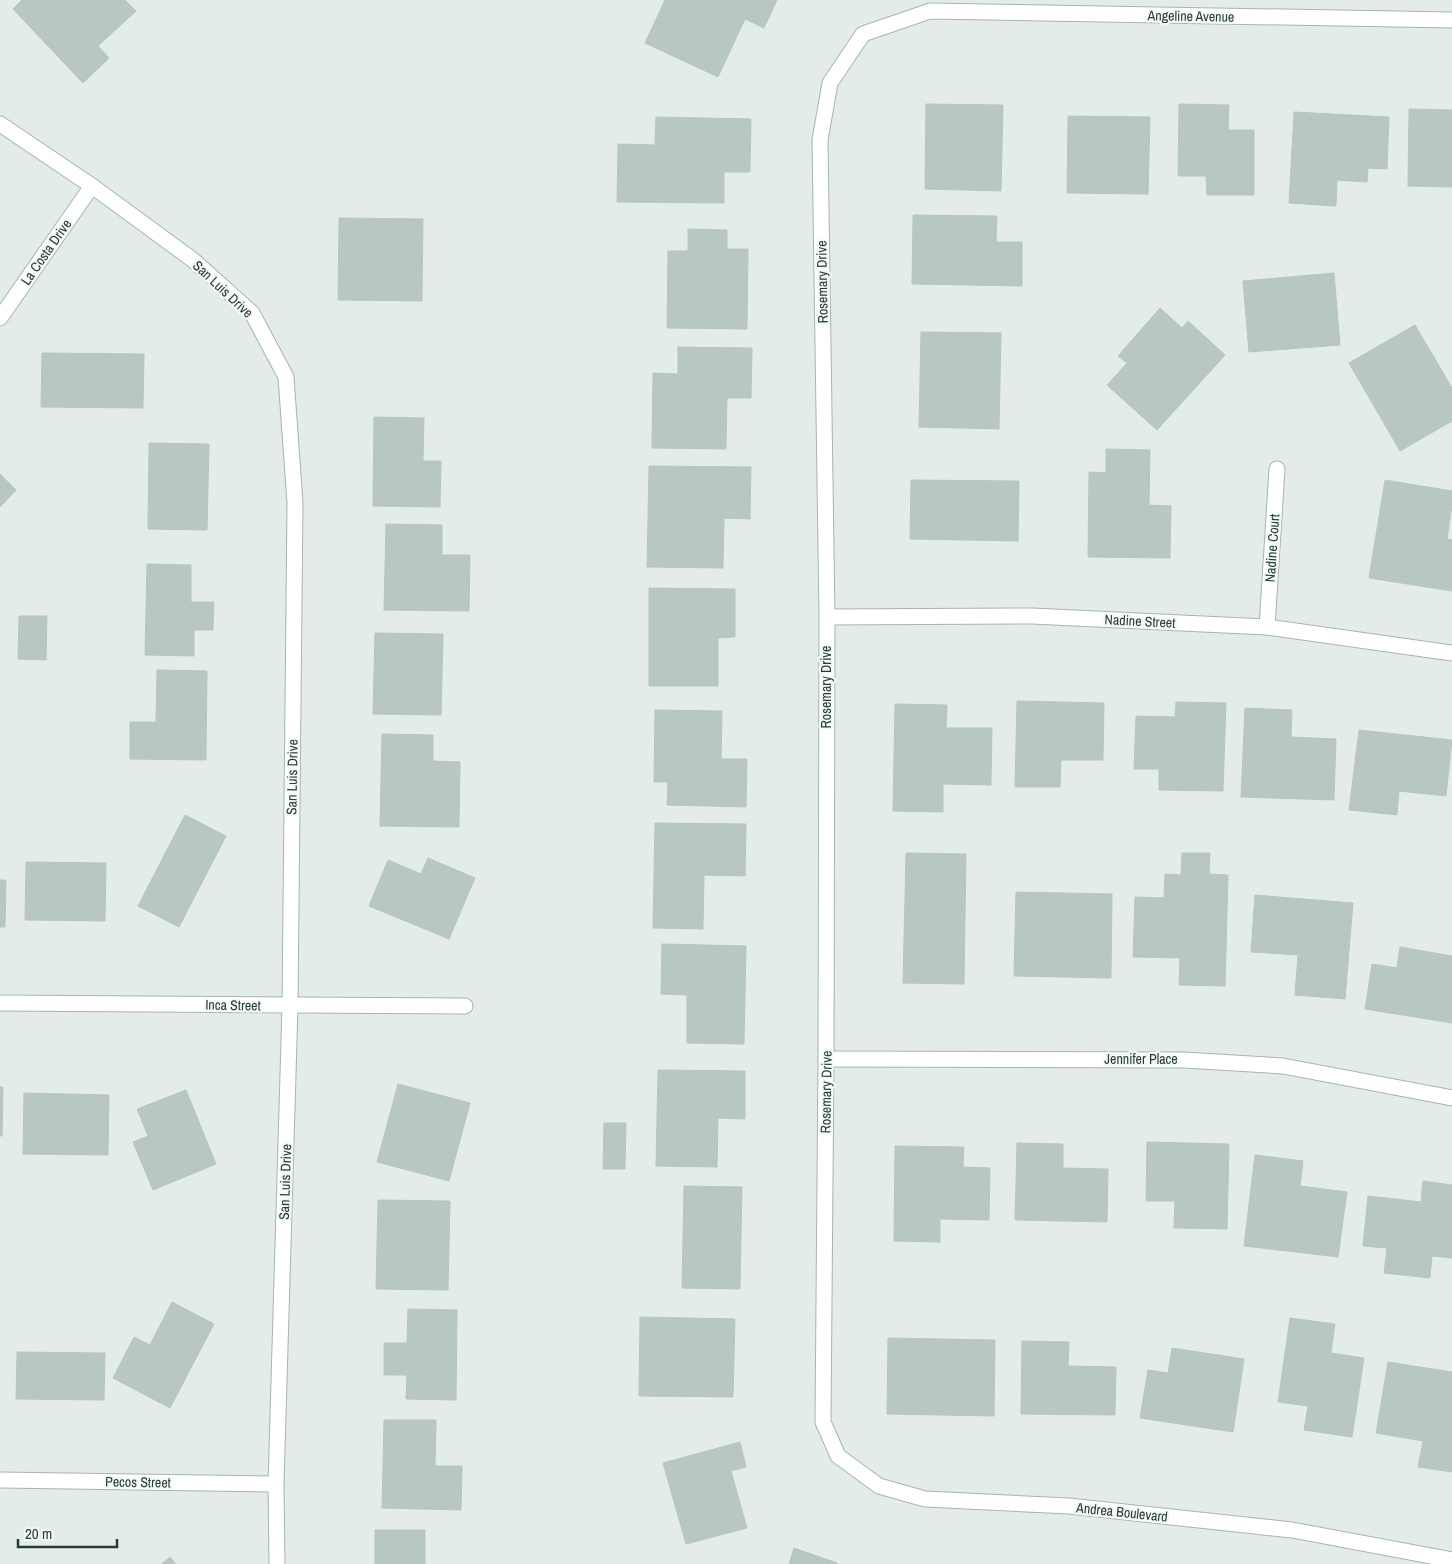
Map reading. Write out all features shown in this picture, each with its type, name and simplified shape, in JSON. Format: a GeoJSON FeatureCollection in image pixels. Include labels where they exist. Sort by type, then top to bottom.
{"type":"FeatureCollection","features":[{"type":"Feature","properties":{"kind":"street","name":"Angeline Avenue"},"geometry":{"type":"LineString","coordinates":[[930,11],[1452,20]]}},
{"type":"Feature","properties":{"kind":"street","name":"Rosemary Drive"},"geometry":{"type":"LineString","coordinates":[[822,1422],[826,1059],[826,616],[820,140],[830,83],[863,34],[930,11]]}},
{"type":"Feature","properties":{"kind":"street","name":"San Luis Drive"},"geometry":{"type":"LineString","coordinates":[[0,124],[92,186],[193,260],[252,313],[286,377],[295,503],[290,1006],[276,1484],[277,1564]]}},
{"type":"Feature","properties":{"kind":"street","name":"La Costa Drive"},"geometry":{"type":"LineString","coordinates":[[0,318],[92,186]]}},
{"type":"Feature","properties":{"kind":"street","name":"Nadine Court"},"geometry":{"type":"LineString","coordinates":[[1267,627],[1277,469]]}},
{"type":"Feature","properties":{"kind":"street","name":"Nadine Street"},"geometry":{"type":"LineString","coordinates":[[826,616],[1032,616],[1267,627],[1452,653]]}},
{"type":"Feature","properties":{"kind":"street","name":"Inca Street"},"geometry":{"type":"LineString","coordinates":[[0,1003],[465,1006]]}},
{"type":"Feature","properties":{"kind":"street","name":"Jennifer Place"},"geometry":{"type":"LineString","coordinates":[[826,1059],[1184,1060],[1234,1062],[1283,1066],[1452,1098]]}},
{"type":"Feature","properties":{"kind":"street","name":"Andrea Boulevard"},"geometry":{"type":"LineString","coordinates":[[822,1422],[838,1456],[879,1486],[925,1499],[1069,1506],[1292,1530],[1452,1560]]}},
{"type":"Feature","properties":{"kind":"street","name":"Pecos Street"},"geometry":{"type":"LineString","coordinates":[[0,1480],[276,1484]]}},
{"type":"Feature","properties":{"kind":"building"},"geometry":{"type":"Polygon","coordinates":[[[22,0],[125,0],[136,11],[98,46],[109,58],[83,83],[13,9],[22,0]]]}},
{"type":"Feature","properties":{"kind":"building"},"geometry":{"type":"Polygon","coordinates":[[[665,0],[777,0],[764,28],[745,19],[718,77],[645,43],[665,0]]]}},
{"type":"Feature","properties":{"kind":"building"},"geometry":{"type":"Polygon","coordinates":[[[926,104],[1003,105],[1001,191],[925,189],[926,104]]]}},
{"type":"Feature","properties":{"kind":"building"},"geometry":{"type":"Polygon","coordinates":[[[1179,104],[1229,105],[1228,130],[1254,130],[1254,195],[1207,195],[1206,176],[1178,176],[1179,104]]]}},
{"type":"Feature","properties":{"kind":"building"},"geometry":{"type":"Polygon","coordinates":[[[1409,109],[1452,110],[1452,187],[1408,186],[1409,109]]]}},
{"type":"Feature","properties":{"kind":"building"},"geometry":{"type":"Polygon","coordinates":[[[1294,112],[1389,117],[1387,169],[1368,168],[1367,182],[1337,180],[1336,206],[1289,203],[1294,112]]]}},
{"type":"Feature","properties":{"kind":"building"},"geometry":{"type":"Polygon","coordinates":[[[1068,116],[1150,117],[1148,194],[1067,193],[1068,116]]]}},
{"type":"Feature","properties":{"kind":"building"},"geometry":{"type":"Polygon","coordinates":[[[656,117],[751,119],[750,172],[724,172],[724,203],[617,202],[618,144],[655,145],[656,117]]]}},
{"type":"Feature","properties":{"kind":"building"},"geometry":{"type":"Polygon","coordinates":[[[913,215],[997,216],[996,242],[1022,242],[1022,286],[912,284],[913,215]]]}},
{"type":"Feature","properties":{"kind":"building"},"geometry":{"type":"Polygon","coordinates":[[[339,218],[423,219],[422,301],[338,300],[339,218]]]}},
{"type":"Feature","properties":{"kind":"building"},"geometry":{"type":"Polygon","coordinates":[[[688,229],[727,230],[727,249],[748,249],[747,329],[667,328],[668,251],[688,251],[688,229]]]}},
{"type":"Feature","properties":{"kind":"building"},"geometry":{"type":"Polygon","coordinates":[[[1334,273],[1340,345],[1249,352],[1243,281],[1334,273]]]}},
{"type":"Feature","properties":{"kind":"building"},"geometry":{"type":"Polygon","coordinates":[[[1160,308],[1182,328],[1188,321],[1225,355],[1157,430],[1107,385],[1127,363],[1118,356],[1160,308]]]}},
{"type":"Feature","properties":{"kind":"building"},"geometry":{"type":"Polygon","coordinates":[[[1415,325],[1452,388],[1452,421],[1400,451],[1349,363],[1415,325]]]}},
{"type":"Feature","properties":{"kind":"building"},"geometry":{"type":"Polygon","coordinates":[[[921,332],[1001,333],[999,429],[919,427],[921,332]]]}},
{"type":"Feature","properties":{"kind":"building"},"geometry":{"type":"Polygon","coordinates":[[[678,347],[752,348],[751,398],[727,398],[726,449],[652,448],[653,373],[678,374],[678,347]]]}},
{"type":"Feature","properties":{"kind":"building"},"geometry":{"type":"Polygon","coordinates":[[[42,353],[144,354],[143,408],[41,407],[42,353]]]}},
{"type":"Feature","properties":{"kind":"building"},"geometry":{"type":"Polygon","coordinates":[[[374,417],[424,418],[423,461],[441,461],[440,507],[373,506],[374,417]]]}},
{"type":"Feature","properties":{"kind":"building"},"geometry":{"type":"Polygon","coordinates":[[[149,443],[209,444],[207,530],[148,529],[149,443]]]}},
{"type":"Feature","properties":{"kind":"building"},"geometry":{"type":"Polygon","coordinates":[[[1106,449],[1150,450],[1149,505],[1171,506],[1170,558],[1088,557],[1089,472],[1106,473],[1106,449]]]}},
{"type":"Feature","properties":{"kind":"building"},"geometry":{"type":"Polygon","coordinates":[[[649,466],[751,467],[750,519],[724,518],[723,568],[647,567],[649,466]]]}},
{"type":"Feature","properties":{"kind":"building"},"geometry":{"type":"Polygon","coordinates":[[[0,474],[16,490],[0,507],[0,474]]]}},
{"type":"Feature","properties":{"kind":"building"},"geometry":{"type":"Polygon","coordinates":[[[911,480],[1019,481],[1018,541],[910,539],[911,480]]]}},
{"type":"Feature","properties":{"kind":"building"},"geometry":{"type":"Polygon","coordinates":[[[1385,480],[1452,491],[1447,539],[1452,540],[1452,591],[1369,578],[1385,480]]]}},
{"type":"Feature","properties":{"kind":"building"},"geometry":{"type":"Polygon","coordinates":[[[386,524],[442,525],[442,555],[470,555],[469,611],[384,610],[386,524]]]}},
{"type":"Feature","properties":{"kind":"building"},"geometry":{"type":"Polygon","coordinates":[[[147,564],[191,565],[191,602],[214,602],[213,630],[194,630],[194,656],[145,655],[147,564]]]}},
{"type":"Feature","properties":{"kind":"building"},"geometry":{"type":"Polygon","coordinates":[[[649,588],[735,589],[735,637],[718,638],[718,686],[649,686],[649,588]]]}},
{"type":"Feature","properties":{"kind":"building"},"geometry":{"type":"Polygon","coordinates":[[[19,616],[47,616],[46,660],[18,659],[19,616]]]}},
{"type":"Feature","properties":{"kind":"building"},"geometry":{"type":"Polygon","coordinates":[[[375,633],[443,634],[441,715],[373,714],[375,633]]]}},
{"type":"Feature","properties":{"kind":"building"},"geometry":{"type":"Polygon","coordinates":[[[157,670],[207,671],[206,760],[130,759],[130,722],[156,722],[157,670]]]}},
{"type":"Feature","properties":{"kind":"building"},"geometry":{"type":"Polygon","coordinates":[[[1017,701],[1104,703],[1103,760],[1061,760],[1060,787],[1015,787],[1017,701]]]}},
{"type":"Feature","properties":{"kind":"building"},"geometry":{"type":"Polygon","coordinates":[[[1176,702],[1226,703],[1223,791],[1159,790],[1159,769],[1134,769],[1136,716],[1175,717],[1176,702]]]}},
{"type":"Feature","properties":{"kind":"building"},"geometry":{"type":"Polygon","coordinates":[[[895,704],[947,705],[946,728],[992,728],[991,785],[943,784],[943,812],[893,811],[895,704]]]}},
{"type":"Feature","properties":{"kind":"building"},"geometry":{"type":"Polygon","coordinates":[[[1245,708],[1292,710],[1291,737],[1336,739],[1334,800],[1241,797],[1245,708]]]}},
{"type":"Feature","properties":{"kind":"building"},"geometry":{"type":"Polygon","coordinates":[[[655,710],[722,711],[721,759],[747,759],[746,807],[667,805],[668,782],[654,782],[655,710]]]}},
{"type":"Feature","properties":{"kind":"building"},"geometry":{"type":"Polygon","coordinates":[[[1359,730],[1452,740],[1446,796],[1399,791],[1397,815],[1349,810],[1359,730]]]}},
{"type":"Feature","properties":{"kind":"building"},"geometry":{"type":"Polygon","coordinates":[[[382,734],[433,735],[433,761],[460,762],[459,827],[380,826],[382,734]]]}},
{"type":"Feature","properties":{"kind":"building"},"geometry":{"type":"Polygon","coordinates":[[[185,815],[226,836],[179,927],[138,906],[185,815]]]}},
{"type":"Feature","properties":{"kind":"building"},"geometry":{"type":"Polygon","coordinates":[[[655,823],[746,824],[745,876],[704,875],[703,929],[653,928],[655,823]]]}},
{"type":"Feature","properties":{"kind":"building"},"geometry":{"type":"Polygon","coordinates":[[[906,853],[966,854],[964,984],[903,983],[906,853]]]}},
{"type":"Feature","properties":{"kind":"building"},"geometry":{"type":"Polygon","coordinates":[[[1182,853],[1210,853],[1209,874],[1228,875],[1225,986],[1179,985],[1180,958],[1133,957],[1135,897],[1164,898],[1165,874],[1181,875],[1182,853]]]}},
{"type":"Feature","properties":{"kind":"building"},"geometry":{"type":"Polygon","coordinates":[[[428,858],[475,878],[449,939],[369,906],[388,860],[421,874],[428,858]]]}},
{"type":"Feature","properties":{"kind":"building"},"geometry":{"type":"Polygon","coordinates":[[[26,862],[106,863],[105,921],[25,920],[26,862]]]}},
{"type":"Feature","properties":{"kind":"building"},"geometry":{"type":"Polygon","coordinates":[[[0,880],[6,880],[5,927],[0,927],[0,880]]]}},
{"type":"Feature","properties":{"kind":"building"},"geometry":{"type":"Polygon","coordinates":[[[1016,892],[1112,894],[1111,978],[1014,976],[1016,892]]]}},
{"type":"Feature","properties":{"kind":"building"},"geometry":{"type":"Polygon","coordinates":[[[1255,895],[1353,903],[1345,999],[1295,995],[1298,955],[1251,952],[1255,895]]]}},
{"type":"Feature","properties":{"kind":"building"},"geometry":{"type":"Polygon","coordinates":[[[662,944],[746,946],[744,1044],[687,1043],[687,995],[661,994],[662,944]]]}},
{"type":"Feature","properties":{"kind":"building"},"geometry":{"type":"Polygon","coordinates":[[[1400,947],[1452,956],[1452,1023],[1365,1009],[1372,964],[1397,968],[1400,947]]]}},
{"type":"Feature","properties":{"kind":"building"},"geometry":{"type":"Polygon","coordinates":[[[658,1070],[745,1071],[745,1119],[718,1118],[717,1167],[656,1166],[658,1070]]]}},
{"type":"Feature","properties":{"kind":"building"},"geometry":{"type":"Polygon","coordinates":[[[398,1084],[470,1103],[449,1181],[377,1162],[398,1084]]]}},
{"type":"Feature","properties":{"kind":"building"},"geometry":{"type":"Polygon","coordinates":[[[0,1087],[3,1087],[2,1136],[0,1136],[0,1087]]]}},
{"type":"Feature","properties":{"kind":"building"},"geometry":{"type":"Polygon","coordinates":[[[186,1090],[216,1164],[153,1190],[133,1142],[148,1136],[137,1109],[186,1090]]]}},
{"type":"Feature","properties":{"kind":"building"},"geometry":{"type":"Polygon","coordinates":[[[24,1093],[109,1095],[108,1155],[23,1154],[24,1093]]]}},
{"type":"Feature","properties":{"kind":"building"},"geometry":{"type":"Polygon","coordinates":[[[604,1123],[626,1123],[625,1169],[603,1169],[604,1123]]]}},
{"type":"Feature","properties":{"kind":"building"},"geometry":{"type":"Polygon","coordinates":[[[1147,1142],[1229,1144],[1227,1229],[1174,1228],[1175,1201],[1146,1201],[1147,1142]]]}},
{"type":"Feature","properties":{"kind":"building"},"geometry":{"type":"Polygon","coordinates":[[[1017,1143],[1063,1144],[1063,1168],[1108,1169],[1107,1222],[1015,1220],[1017,1143]]]}},
{"type":"Feature","properties":{"kind":"building"},"geometry":{"type":"Polygon","coordinates":[[[895,1146],[964,1147],[963,1167],[990,1168],[989,1220],[940,1219],[940,1242],[894,1241],[895,1146]]]}},
{"type":"Feature","properties":{"kind":"building"},"geometry":{"type":"Polygon","coordinates":[[[1255,1155],[1303,1161],[1300,1186],[1347,1192],[1338,1257],[1244,1246],[1255,1155]]]}},
{"type":"Feature","properties":{"kind":"building"},"geometry":{"type":"Polygon","coordinates":[[[1423,1181],[1452,1185],[1452,1258],[1432,1256],[1430,1278],[1384,1273],[1387,1248],[1363,1246],[1368,1196],[1421,1202],[1423,1181]]]}},
{"type":"Feature","properties":{"kind":"building"},"geometry":{"type":"Polygon","coordinates":[[[684,1186],[742,1187],[740,1289],[682,1288],[684,1186]]]}},
{"type":"Feature","properties":{"kind":"building"},"geometry":{"type":"Polygon","coordinates":[[[378,1200],[450,1201],[448,1290],[376,1289],[378,1200]]]}},
{"type":"Feature","properties":{"kind":"building"},"geometry":{"type":"Polygon","coordinates":[[[172,1302],[214,1324],[170,1408],[113,1378],[134,1337],[150,1345],[172,1302]]]}},
{"type":"Feature","properties":{"kind":"building"},"geometry":{"type":"Polygon","coordinates":[[[408,1309],[457,1310],[456,1400],[406,1399],[407,1375],[384,1375],[384,1343],[407,1343],[408,1309]]]}},
{"type":"Feature","properties":{"kind":"building"},"geometry":{"type":"Polygon","coordinates":[[[640,1317],[735,1319],[733,1397],[639,1396],[640,1317]]]}},
{"type":"Feature","properties":{"kind":"building"},"geometry":{"type":"Polygon","coordinates":[[[1290,1318],[1335,1324],[1331,1353],[1364,1358],[1352,1437],[1304,1430],[1308,1406],[1278,1402],[1290,1318]]]}},
{"type":"Feature","properties":{"kind":"building"},"geometry":{"type":"Polygon","coordinates":[[[888,1338],[995,1340],[994,1416],[887,1414],[888,1338]]]}},
{"type":"Feature","properties":{"kind":"building"},"geometry":{"type":"Polygon","coordinates":[[[1022,1341],[1069,1342],[1068,1366],[1116,1367],[1115,1415],[1021,1414],[1022,1341]]]}},
{"type":"Feature","properties":{"kind":"building"},"geometry":{"type":"Polygon","coordinates":[[[1172,1348],[1244,1359],[1233,1432],[1140,1418],[1148,1370],[1168,1373],[1172,1348]]]}},
{"type":"Feature","properties":{"kind":"building"},"geometry":{"type":"Polygon","coordinates":[[[17,1352],[105,1353],[104,1400],[16,1399],[17,1352]]]}},
{"type":"Feature","properties":{"kind":"building"},"geometry":{"type":"Polygon","coordinates":[[[1388,1362],[1452,1372],[1452,1472],[1418,1467],[1423,1441],[1376,1433],[1388,1362]]]}},
{"type":"Feature","properties":{"kind":"building"},"geometry":{"type":"Polygon","coordinates":[[[384,1420],[436,1420],[435,1466],[462,1466],[461,1510],[382,1508],[384,1420]]]}},
{"type":"Feature","properties":{"kind":"building"},"geometry":{"type":"Polygon","coordinates":[[[740,1442],[746,1467],[731,1471],[747,1528],[686,1544],[663,1463],[740,1442]]]}},
{"type":"Feature","properties":{"kind":"building"},"geometry":{"type":"Polygon","coordinates":[[[375,1530],[425,1530],[425,1564],[375,1564],[375,1530]]]}},
{"type":"Feature","properties":{"kind":"building"},"geometry":{"type":"Polygon","coordinates":[[[794,1548],[837,1563],[837,1564],[789,1564],[794,1548]]]}},
{"type":"Feature","properties":{"kind":"building"},"geometry":{"type":"Polygon","coordinates":[[[170,1557],[176,1564],[162,1564],[170,1557]]]}}]}
